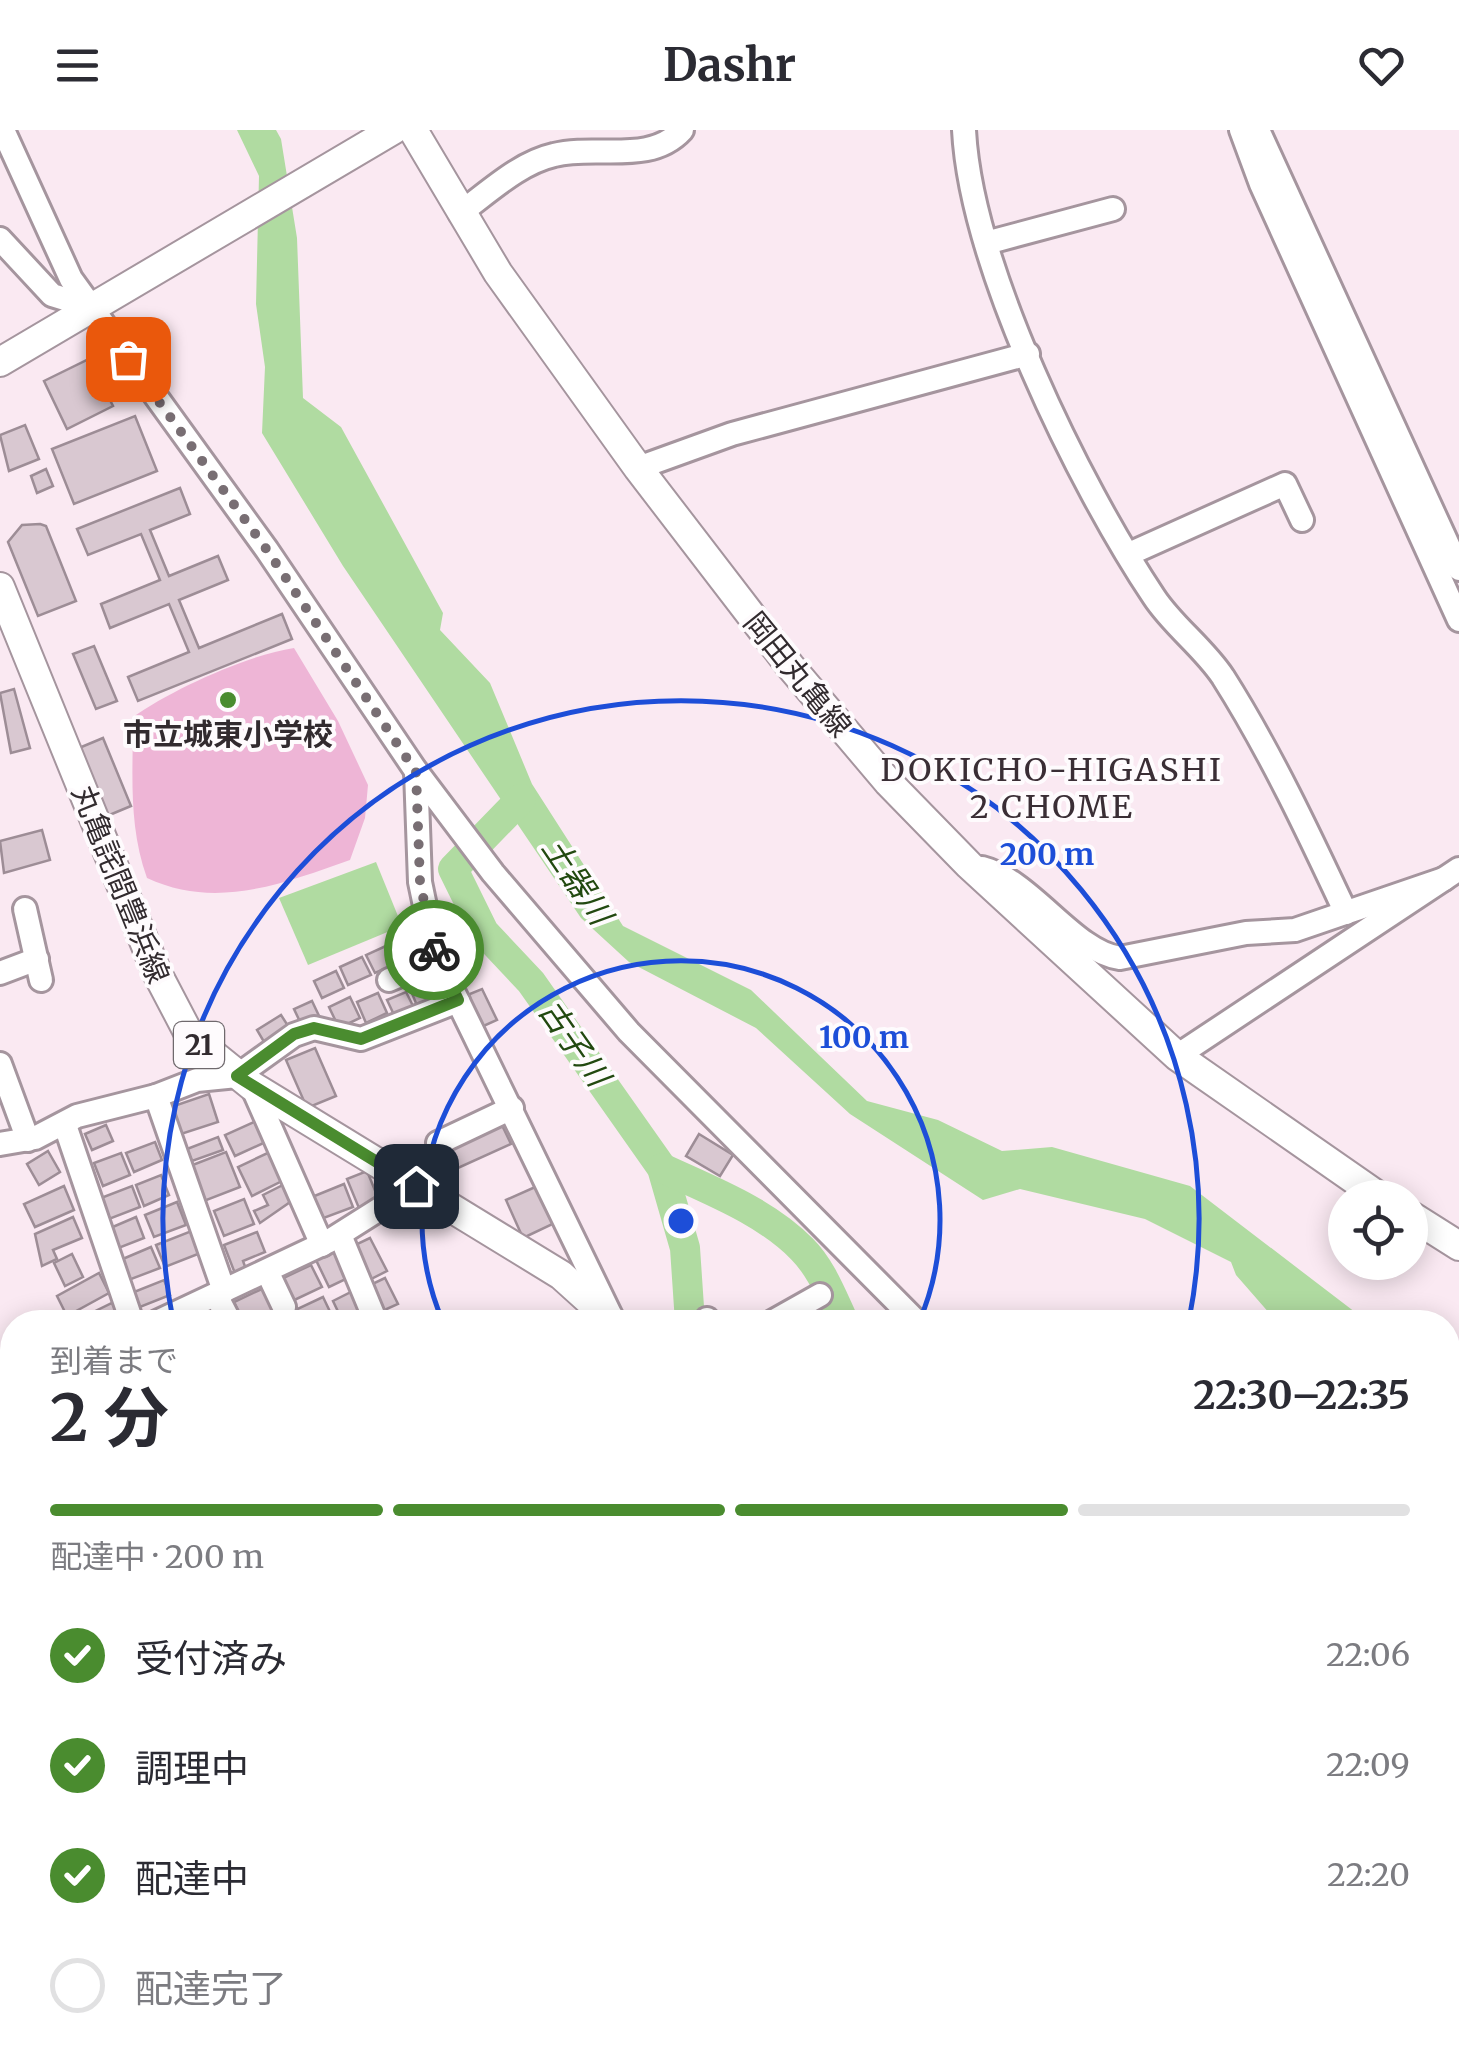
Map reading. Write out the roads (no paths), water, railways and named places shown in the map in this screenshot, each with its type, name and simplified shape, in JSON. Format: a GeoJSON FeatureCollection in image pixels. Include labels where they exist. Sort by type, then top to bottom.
{"type":"FeatureCollection","features":[{"type":"Feature","properties":{"kind":"main road"},"geometry":{"type":"LineString","coordinates":[[0,362],[393,130]]}},
{"type":"Feature","properties":{"kind":"main road","name":"岡田丸亀線"},"geometry":{"type":"LineString","coordinates":[[413,130],[498,274],[638,468],[836,724],[968,865],[1177,1056],[1355,1180]]}},
{"type":"Feature","properties":{"kind":"main road","name":"丸亀詫間豊浜線"},"geometry":{"type":"LineString","coordinates":[[0,587],[169,1000],[190,1036],[244,1081],[561,1276],[600,1310]]}},
{"type":"Feature","properties":{"kind":"main road"},"geometry":{"type":"LineString","coordinates":[[1428,1226],[1459,1246]]}},
{"type":"Feature","properties":{"kind":"street"},"geometry":{"type":"LineString","coordinates":[[2,130],[71,279],[102,302],[416,772],[493,873],[629,1032],[905,1310]]}},
{"type":"Feature","properties":{"kind":"street"},"geometry":{"type":"LineString","coordinates":[[460,214],[528,164],[619,141],[669,144],[682,130]]}},
{"type":"Feature","properties":{"kind":"street"},"geometry":{"type":"LineString","coordinates":[[1241,130],[1261,184],[1459,620]]}},
{"type":"Feature","properties":{"kind":"street"},"geometry":{"type":"LineString","coordinates":[[1258,130],[1459,568]]}},
{"type":"Feature","properties":{"kind":"street"},"geometry":{"type":"LineString","coordinates":[[970,132],[986,243],[1004,300],[1083,472],[1156,601],[1194,638],[1224,678],[1346,913]]}},
{"type":"Feature","properties":{"kind":"street"},"geometry":{"type":"LineString","coordinates":[[986,243],[1113,208]]}},
{"type":"Feature","properties":{"kind":"street"},"geometry":{"type":"LineString","coordinates":[[0,239],[52,295],[102,302]]}},
{"type":"Feature","properties":{"kind":"street"},"geometry":{"type":"LineString","coordinates":[[638,468],[732,434],[1028,354]]}},
{"type":"Feature","properties":{"kind":"street"},"geometry":{"type":"LineString","coordinates":[[1129,554],[1285,484],[1302,520]]}},
{"type":"Feature","properties":{"kind":"street"},"geometry":{"type":"LineString","coordinates":[[416,772],[420,882],[438,959],[608,1310]]}},
{"type":"Feature","properties":{"kind":"street"},"geometry":{"type":"LineString","coordinates":[[968,865],[988,870],[1046,907],[1105,956],[1120,958],[1246,932],[1295,930],[1451,874]]}},
{"type":"Feature","properties":{"kind":"street"},"geometry":{"type":"LineString","coordinates":[[1177,1056],[1451,874]]}},
{"type":"Feature","properties":{"kind":"street"},"geometry":{"type":"LineString","coordinates":[[0,973],[39,970],[25,909]]}},
{"type":"Feature","properties":{"kind":"street"},"geometry":{"type":"LineString","coordinates":[[389,980],[438,959]]}},
{"type":"Feature","properties":{"kind":"street"},"geometry":{"type":"LineString","coordinates":[[0,1144],[28,1140],[77,1116],[156,1096],[197,1080],[244,1081],[294,1034],[314,1028],[361,1039],[458,1000]]}},
{"type":"Feature","properties":{"kind":"street"},"geometry":{"type":"LineString","coordinates":[[0,1064],[28,1140]]}},
{"type":"Feature","properties":{"kind":"street"},"geometry":{"type":"LineString","coordinates":[[244,1081],[331,1240],[375,1310]]}},
{"type":"Feature","properties":{"kind":"street"},"geometry":{"type":"LineString","coordinates":[[156,1096],[226,1310]]}},
{"type":"Feature","properties":{"kind":"street"},"geometry":{"type":"LineString","coordinates":[[438,1143],[512,1108]]}},
{"type":"Feature","properties":{"kind":"street"},"geometry":{"type":"LineString","coordinates":[[65,1125],[128,1310]]}},
{"type":"Feature","properties":{"kind":"street"},"geometry":{"type":"LineString","coordinates":[[183,1310],[331,1240],[416,1186]]}},
{"type":"Feature","properties":{"kind":"street"},"geometry":{"type":"LineString","coordinates":[[1428,1222],[1459,1232]]}},
{"type":"Feature","properties":{"kind":"street"},"geometry":{"type":"LineString","coordinates":[[268,1270],[284,1307]]}},
{"type":"Feature","properties":{"kind":"street"},"geometry":{"type":"LineString","coordinates":[[793,1310],[820,1295]]}},
{"type":"Feature","properties":{"kind":"street"},"geometry":{"type":"LineString","coordinates":[[0,1905],[0,1929]]}},
{"type":"Feature","properties":{"kind":"water","name":"土器川"},"geometry":{"type":"Polygon","coordinates":[[[237,130],[276,130],[281,139],[297,238],[303,398],[341,427],[443,613],[440,630],[490,683],[532,784],[623,926],[751,990],[867,1101],[938,1120],[1002,1151],[1052,1147],[1190,1186],[1352,1310],[1267,1310],[1236,1275],[1231,1262],[1145,1219],[1020,1189],[983,1200],[850,1114],[756,1028],[629,962],[581,918],[343,566],[262,433],[265,367],[256,304],[259,176],[237,130]]]}},
{"type":"Feature","properties":{"kind":"water"},"geometry":{"type":"Polygon","coordinates":[[[376,862],[402,926],[308,965],[279,898],[376,862]]]}},
{"type":"Feature","properties":{"kind":"waterway","name":"古子川"},"geometry":{"type":"LineString","coordinates":[[521,799],[453,869],[484,932],[531,982],[662,1168],[685,1248],[689,1310]]}},
{"type":"Feature","properties":{"kind":"waterway"},"geometry":{"type":"LineString","coordinates":[[662,1168],[771,1223],[815,1265],[838,1310]]}},
{"type":"Feature","properties":{"kind":"place","name":"市立城東小学校"},"geometry":{"type":"Point","coordinates":[228,700]}},
{"type":"Feature","properties":{"kind":"district","name":"DOKICHO-HIGASHI 2 CHOME"},"geometry":{"type":"Point","coordinates":[1052,788]}}]}
